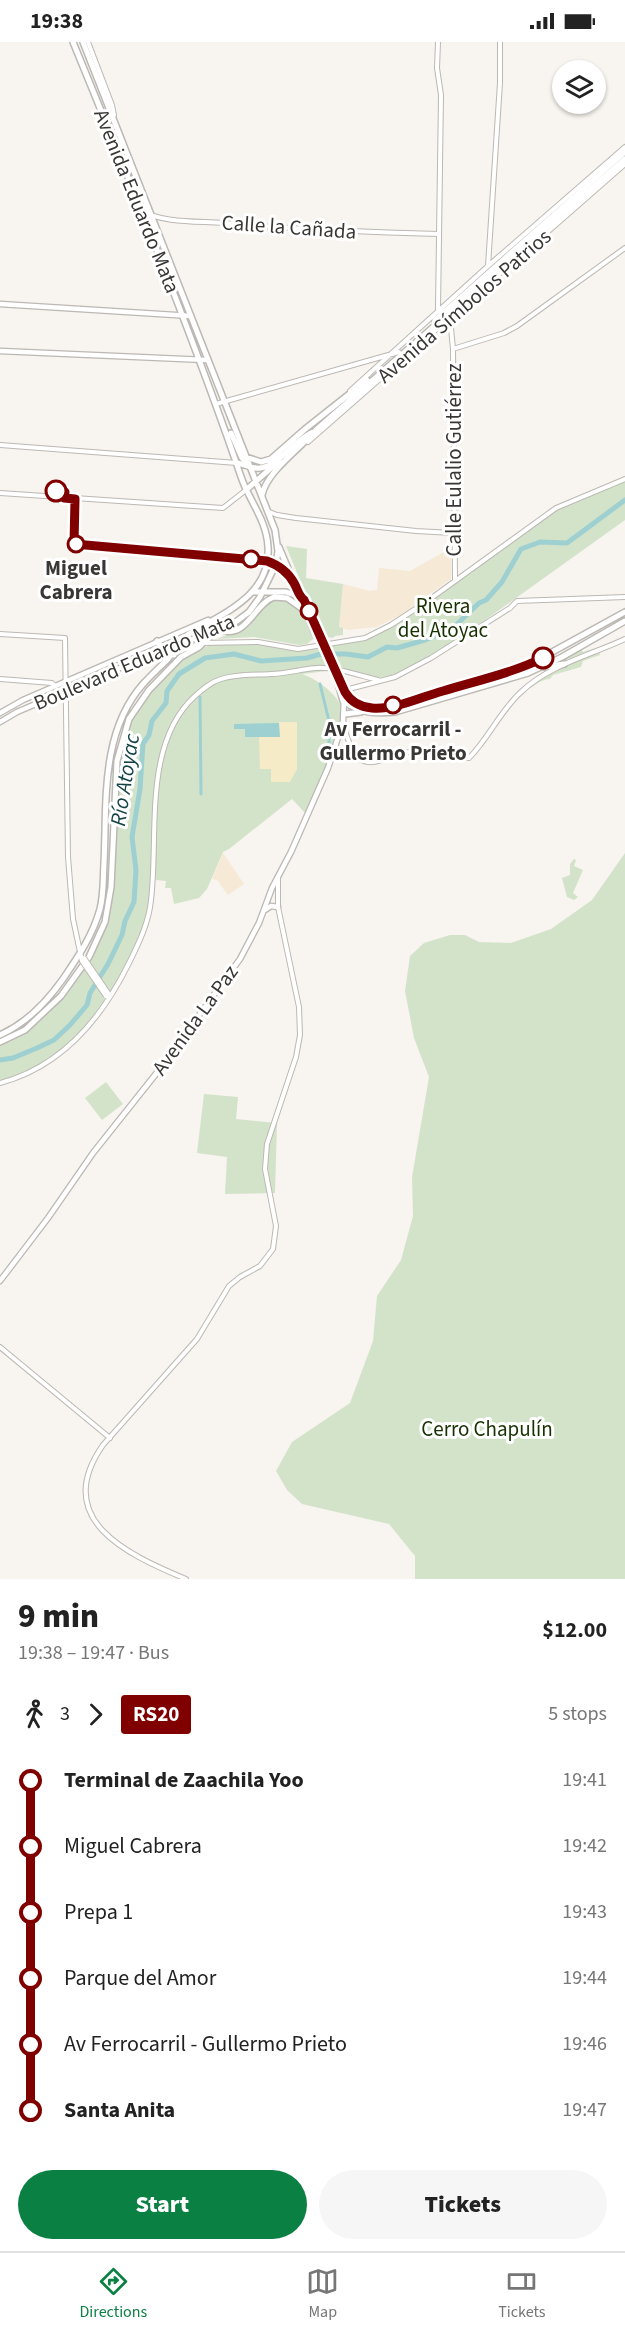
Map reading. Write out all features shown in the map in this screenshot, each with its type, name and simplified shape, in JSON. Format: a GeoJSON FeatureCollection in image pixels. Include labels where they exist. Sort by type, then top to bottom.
{"type":"FeatureCollection","features":[{"type":"Feature","properties":{"kind":"main road","name":"Avenida Eduardo Mata"},"geometry":{"type":"LineString","coordinates":[[73,42],[182,315],[203,360]]}},
{"type":"Feature","properties":{"kind":"main road","name":"Avenida Eduardo Mata"},"geometry":{"type":"LineString","coordinates":[[83,42],[191,316],[203,360]]}},
{"type":"Feature","properties":{"kind":"main road"},"geometry":{"type":"LineString","coordinates":[[94,95],[104,112],[110,111]]}},
{"type":"Feature","properties":{"kind":"main road","name":"Avenida Símbolos Patrios"},"geometry":{"type":"LineString","coordinates":[[316,430],[445,314],[451,304],[625,152]]}},
{"type":"Feature","properties":{"kind":"main road","name":"Avenida Símbolos Patrios"},"geometry":{"type":"LineString","coordinates":[[317,421],[625,159]]}},
{"type":"Feature","properties":{"kind":"main road"},"geometry":{"type":"LineString","coordinates":[[0,304],[191,316]]}},
{"type":"Feature","properties":{"kind":"main road"},"geometry":{"type":"LineString","coordinates":[[0,351],[203,360]]}},
{"type":"Feature","properties":{"kind":"main road","name":"Boulevard Eduardo Mata"},"geometry":{"type":"LineString","coordinates":[[0,722],[17,712],[162,648],[221,630],[242,617],[265,591],[276,564],[278,551],[275,530],[224,402],[203,360]]}},
{"type":"Feature","properties":{"kind":"main road","name":"Boulevard Eduardo Mata"},"geometry":{"type":"LineString","coordinates":[[0,713],[23,700],[210,620],[233,609],[252,594],[263,574],[268,547],[261,517],[246,490],[203,360]]}},
{"type":"Feature","properties":{"kind":"main road"},"geometry":{"type":"LineString","coordinates":[[220,413],[242,458],[256,468],[276,461],[309,433],[327,424]]}},
{"type":"Feature","properties":{"kind":"main road"},"geometry":{"type":"LineString","coordinates":[[246,490],[309,433],[317,421]]}},
{"type":"Feature","properties":{"kind":"main road"},"geometry":{"type":"LineString","coordinates":[[246,457],[261,462],[272,459],[317,421]]}},
{"type":"Feature","properties":{"kind":"main road"},"geometry":{"type":"LineString","coordinates":[[261,496],[268,480],[316,430]]}},
{"type":"Feature","properties":{"kind":"main road"},"geometry":{"type":"LineString","coordinates":[[237,464],[250,465]]}},
{"type":"Feature","properties":{"kind":"main road"},"geometry":{"type":"LineString","coordinates":[[261,517],[276,541],[302,598],[305,612],[315,630]]}},
{"type":"Feature","properties":{"kind":"main road"},"geometry":{"type":"LineString","coordinates":[[275,530],[347,702],[343,722]]}},
{"type":"Feature","properties":{"kind":"main road"},"geometry":{"type":"LineString","coordinates":[[278,551],[267,561],[276,564],[294,583]]}},
{"type":"Feature","properties":{"kind":"main road"},"geometry":{"type":"LineString","coordinates":[[252,594],[265,591],[286,592],[302,598]]}},
{"type":"Feature","properties":{"kind":"main road"},"geometry":{"type":"LineString","coordinates":[[252,594],[259,598]]}},
{"type":"Feature","properties":{"kind":"main road"},"geometry":{"type":"LineString","coordinates":[[221,630],[229,632],[240,628],[248,623],[261,605],[274,597],[286,598],[305,612]]}},
{"type":"Feature","properties":{"kind":"main road"},"geometry":{"type":"LineString","coordinates":[[347,702],[372,708],[389,706],[534,662],[625,612]]}},
{"type":"Feature","properties":{"kind":"main road"},"geometry":{"type":"LineString","coordinates":[[0,1035],[23,1023],[39,1008],[81,956],[100,909],[110,754],[117,726],[130,700],[168,660],[188,634],[204,626],[210,620]]}},
{"type":"Feature","properties":{"kind":"main road"},"geometry":{"type":"LineString","coordinates":[[541,668],[625,621]]}},
{"type":"Feature","properties":{"kind":"main road"},"geometry":{"type":"LineString","coordinates":[[0,1042],[25,1030],[37,1021],[62,996],[89,957],[105,922],[109,905],[117,761],[123,735],[137,706],[149,690],[181,657],[205,643],[212,634]]}},
{"type":"Feature","properties":{"kind":"main road"},"geometry":{"type":"LineString","coordinates":[[157,642],[162,648],[181,657]]}},
{"type":"Feature","properties":{"kind":"main road"},"geometry":{"type":"LineString","coordinates":[[168,660],[172,659],[174,664]]}},
{"type":"Feature","properties":{"kind":"main road"},"geometry":{"type":"LineString","coordinates":[[345,714],[395,712],[541,668],[564,664]]}},
{"type":"Feature","properties":{"kind":"main road"},"geometry":{"type":"LineString","coordinates":[[339,683],[345,692],[347,702],[343,722]]}},
{"type":"Feature","properties":{"kind":"main road"},"geometry":{"type":"LineString","coordinates":[[347,702],[368,713]]}},
{"type":"Feature","properties":{"kind":"main road","name":"Avenida La Paz"},"geometry":{"type":"LineString","coordinates":[[0,1281],[48,1218],[93,1153],[159,1070],[240,959],[265,910],[278,876],[321,785],[343,722]]}},
{"type":"Feature","properties":{"kind":"main road"},"geometry":{"type":"LineString","coordinates":[[105,838],[113,838]]}},
{"type":"Feature","properties":{"kind":"main road"},"geometry":{"type":"LineString","coordinates":[[265,910],[271,906],[278,907]]}},
{"type":"Feature","properties":{"kind":"street"},"geometry":{"type":"LineString","coordinates":[[88,42],[112,105],[113,121]]}},
{"type":"Feature","properties":{"kind":"street","name":"Calle Eulalio Gutiérrez"},"geometry":{"type":"LineString","coordinates":[[438,42],[439,234],[445,314],[453,349],[455,580]]}},
{"type":"Feature","properties":{"kind":"street"},"geometry":{"type":"LineString","coordinates":[[488,266],[500,83],[500,42]]}},
{"type":"Feature","properties":{"kind":"street","name":"Avenida Símbolos Patrios"},"geometry":{"type":"LineString","coordinates":[[451,304],[488,266],[625,147]]}},
{"type":"Feature","properties":{"kind":"street","name":"Avenida Símbolos Patrios"},"geometry":{"type":"LineString","coordinates":[[301,447],[445,314],[625,164]]}},
{"type":"Feature","properties":{"kind":"street","name":"Calle la Cañada"},"geometry":{"type":"LineString","coordinates":[[141,211],[152,217],[206,222],[357,232],[439,234]]}},
{"type":"Feature","properties":{"kind":"street"},"geometry":{"type":"LineString","coordinates":[[453,349],[504,333],[517,326],[625,248]]}},
{"type":"Feature","properties":{"kind":"street","name":"Avenida Símbolos Patrios"},"geometry":{"type":"LineString","coordinates":[[340,401],[390,354],[445,314]]}},
{"type":"Feature","properties":{"kind":"street"},"geometry":{"type":"LineString","coordinates":[[216,404],[399,352]]}},
{"type":"Feature","properties":{"kind":"street"},"geometry":{"type":"LineString","coordinates":[[0,446],[237,464]]}},
{"type":"Feature","properties":{"kind":"street"},"geometry":{"type":"LineString","coordinates":[[172,654],[205,643],[250,642],[298,650],[365,638],[391,625],[556,508],[575,498],[625,479]]}},
{"type":"Feature","properties":{"kind":"street"},"geometry":{"type":"LineString","coordinates":[[0,493],[223,508],[246,490]]}},
{"type":"Feature","properties":{"kind":"street"},"geometry":{"type":"LineString","coordinates":[[266,510],[277,515],[453,533]]}},
{"type":"Feature","properties":{"kind":"street"},"geometry":{"type":"LineString","coordinates":[[271,522],[277,515]]}},
{"type":"Feature","properties":{"kind":"street"},"geometry":{"type":"LineString","coordinates":[[345,692],[378,680],[395,677],[431,658],[518,601],[625,597]]}},
{"type":"Feature","properties":{"kind":"street"},"geometry":{"type":"LineString","coordinates":[[0,634],[65,638],[68,857],[81,956],[109,997]]}},
{"type":"Feature","properties":{"kind":"street"},"geometry":{"type":"LineString","coordinates":[[343,722],[357,756],[366,762],[376,762],[402,753],[416,752],[469,758],[520,692],[564,664],[625,639]]}},
{"type":"Feature","properties":{"kind":"street"},"geometry":{"type":"LineString","coordinates":[[199,647],[216,643]]}},
{"type":"Feature","properties":{"kind":"street"},"geometry":{"type":"LineString","coordinates":[[0,1083],[29,1073],[58,1054],[97,1018],[138,945],[151,900],[155,800],[159,772],[167,741],[177,718],[201,691],[221,679],[317,668],[378,680]]}},
{"type":"Feature","properties":{"kind":"street"},"geometry":{"type":"LineString","coordinates":[[0,679],[52,683],[56,687]]}},
{"type":"Feature","properties":{"kind":"street"},"geometry":{"type":"LineString","coordinates":[[186,1579],[165,1571],[122,1547],[104,1533],[93,1520],[85,1498],[85,1484],[95,1456],[196,1339],[231,1284],[260,1266],[273,1249],[276,1226],[265,1169],[267,1144],[296,1057],[300,1035],[298,1007],[278,907],[278,876]]}},
{"type":"Feature","properties":{"kind":"street"},"geometry":{"type":"LineString","coordinates":[[0,1347],[110,1438]]}},
{"type":"Feature","properties":{"kind":"shaded area"},"geometry":{"type":"Polygon","coordinates":[[[451,548],[451,579],[410,608],[411,610],[376,627],[348,630],[339,627],[343,584],[370,591],[377,590],[379,568],[410,571],[451,548]]]}},
{"type":"Feature","properties":{"kind":"shaded area"},"geometry":{"type":"Polygon","coordinates":[[[223,853],[244,884],[228,895],[217,880],[212,879],[223,853]]]}},
{"type":"Feature","properties":{"kind":"green space","name":"Rivera del Atoyac"},"geometry":{"type":"Polygon","coordinates":[[[625,479],[625,520],[460,638],[392,675],[375,678],[336,670],[302,674],[326,688],[336,698],[342,710],[342,720],[334,747],[306,814],[292,799],[223,852],[207,889],[199,898],[174,904],[171,888],[165,888],[166,881],[156,880],[156,845],[151,900],[138,945],[97,1018],[58,1054],[29,1073],[0,1082],[0,1041],[25,1030],[61,996],[89,957],[105,922],[111,887],[117,761],[123,735],[136,708],[183,655],[216,643],[242,641],[295,649],[365,638],[455,580],[556,508],[625,479]]]}},
{"type":"Feature","properties":{"kind":"green space"},"geometry":{"type":"Polygon","coordinates":[[[286,546],[307,549],[306,578],[343,584],[339,627],[343,628],[343,635],[313,639],[307,644],[299,645],[254,637],[217,639],[239,630],[269,598],[287,601],[298,607],[312,634],[321,631],[286,546]]]}},
{"type":"Feature","properties":{"kind":"green space"},"geometry":{"type":"Polygon","coordinates":[[[580,647],[583,652],[598,647],[600,655],[583,661],[581,667],[553,675],[550,679],[518,691],[561,659],[580,647]]]}},
{"type":"Feature","properties":{"kind":"green space","name":"Cerro Chapulín"},"geometry":{"type":"Polygon","coordinates":[[[625,853],[625,1579],[415,1579],[415,1556],[389,1524],[302,1504],[287,1490],[276,1471],[292,1442],[350,1403],[373,1341],[377,1296],[401,1260],[413,1216],[412,1177],[429,1077],[414,1038],[405,991],[410,956],[424,943],[450,935],[465,935],[479,942],[511,943],[551,929],[592,900],[625,853]]]}},
{"type":"Feature","properties":{"kind":"green space"},"geometry":{"type":"Polygon","coordinates":[[[574,859],[576,860],[574,866],[583,870],[573,893],[578,897],[574,900],[567,897],[562,878],[570,875],[570,864],[574,859]]]}},
{"type":"Feature","properties":{"kind":"green space"},"geometry":{"type":"Polygon","coordinates":[[[106,1082],[123,1104],[102,1120],[85,1098],[106,1082]]]}},
{"type":"Feature","properties":{"kind":"green space"},"geometry":{"type":"Polygon","coordinates":[[[204,1094],[238,1097],[236,1119],[277,1123],[275,1193],[225,1194],[227,1157],[197,1153],[204,1094]]]}},
{"type":"Feature","properties":{"kind":"sand"},"geometry":{"type":"Polygon","coordinates":[[[279,722],[297,722],[297,769],[290,782],[271,782],[271,769],[260,769],[259,736],[278,736],[279,722]]]}},
{"type":"Feature","properties":{"kind":"water"},"geometry":{"type":"Polygon","coordinates":[[[279,723],[280,737],[245,737],[245,729],[234,729],[234,724],[279,723]]]}},
{"type":"Feature","properties":{"kind":"waterway","name":"Río Atoyac"},"geometry":{"type":"LineString","coordinates":[[0,1060],[13,1058],[54,1040],[70,1025],[87,1005],[90,993],[122,935],[125,921],[134,902],[136,870],[132,837],[140,789],[143,744],[149,735],[152,721],[166,703],[167,691],[179,674],[205,658],[234,654],[261,661],[307,658],[321,654],[368,657],[387,647],[397,648],[425,640],[452,629],[479,603],[486,600],[502,582],[521,549],[540,542],[567,543],[625,500]]}},
{"type":"Feature","properties":{"kind":"waterway"},"geometry":{"type":"LineString","coordinates":[[320,684],[329,721]]}},
{"type":"Feature","properties":{"kind":"waterway"},"geometry":{"type":"LineString","coordinates":[[200,697],[201,794]]}},
{"type":"Feature","properties":{"kind":"waterway"},"geometry":{"type":"LineString","coordinates":[[329,723],[329,743]]}},
{"type":"Feature","properties":{"kind":"bus line","name":"RS20"},"geometry":{"type":"LineString","coordinates":[[56,491],[65,492],[64,498],[75,499],[74,544],[267,561],[276,564],[294,583],[299,596],[304,600],[345,692],[350,700],[364,707],[395,705],[509,671],[543,658]]}},
{"type":"Feature","properties":{"kind":"place","name":"Miguel Cabrera"},"geometry":{"type":"Point","coordinates":[76,544]}},
{"type":"Feature","properties":{"kind":"place","name":"Av Ferrocarril - Gullermo Prieto"},"geometry":{"type":"Point","coordinates":[393,705]}}]}
